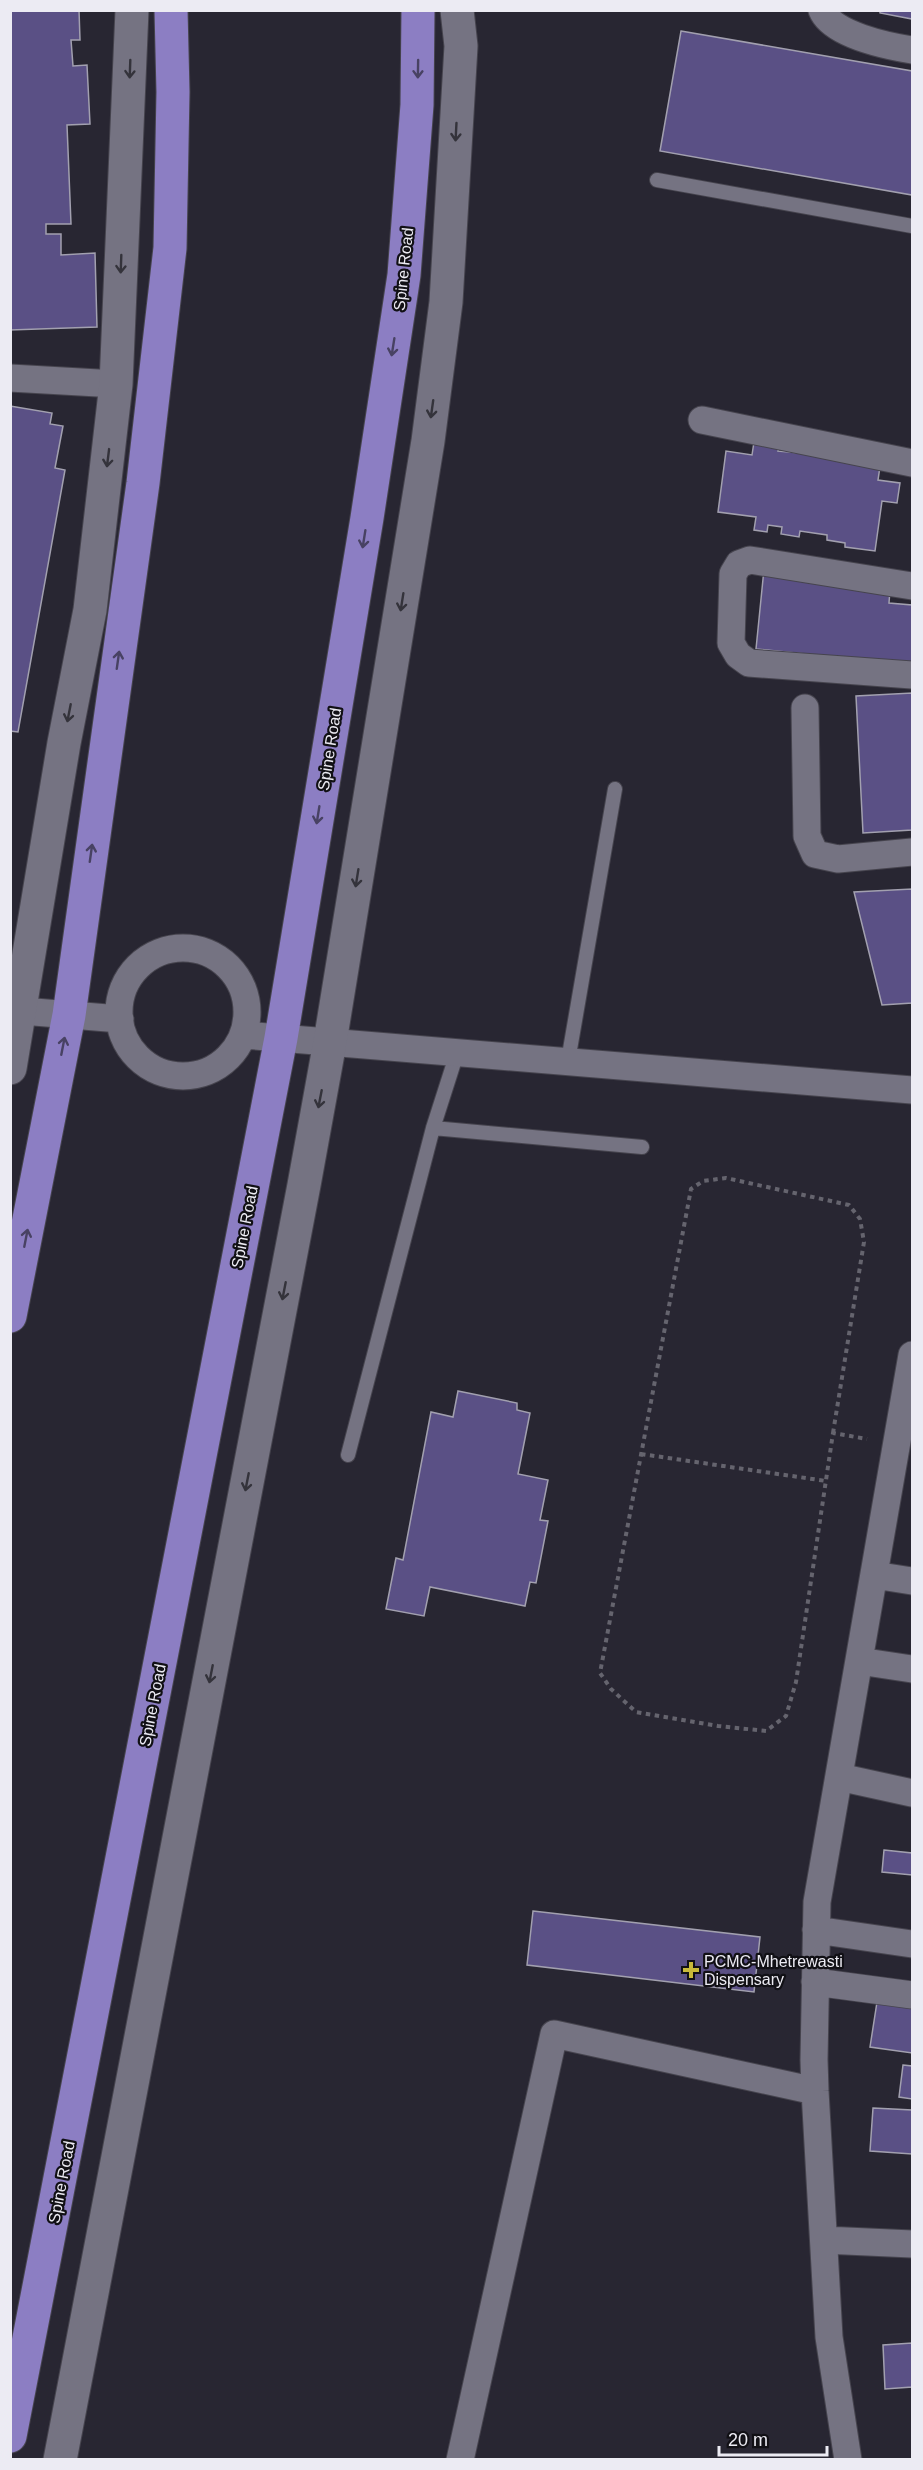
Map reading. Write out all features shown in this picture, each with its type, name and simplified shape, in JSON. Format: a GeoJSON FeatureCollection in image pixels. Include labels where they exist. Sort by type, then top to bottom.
{"type":"FeatureCollection","features":[{"type":"Feature","properties":{"kind":"main road"},"geometry":{"type":"LineString","coordinates":[[10,1316],[69,1015],[143,483],[170,248],[171,10]]}},
{"type":"Feature","properties":{"kind":"main road","name":"Spine Road"},"geometry":{"type":"LineString","coordinates":[[10,2436],[281,1038],[367,518],[404,275],[417,105],[418,10]]}},
{"type":"Feature","properties":{"kind":"street"},"geometry":{"type":"LineString","coordinates":[[10,1068],[15,1010],[90,610],[116,384],[132,10]]}},
{"type":"Feature","properties":{"kind":"street"},"geometry":{"type":"LineString","coordinates":[[60,2460],[330,1042],[428,441],[446,302],[461,46],[457,10]]}},
{"type":"Feature","properties":{"kind":"street"},"geometry":{"type":"LineString","coordinates":[[822,10],[824,16],[839,27],[886,46],[912,50]]}},
{"type":"Feature","properties":{"kind":"street"},"geometry":{"type":"LineString","coordinates":[[10,378],[116,384]]}},
{"type":"Feature","properties":{"kind":"street"},"geometry":{"type":"LineString","coordinates":[[702,420],[912,463]]}},
{"type":"Feature","properties":{"kind":"street"},"geometry":{"type":"LineString","coordinates":[[912,586],[750,560],[739,564],[734,574],[731,643],[738,655],[749,663],[912,675]]}},
{"type":"Feature","properties":{"kind":"street"},"geometry":{"type":"LineString","coordinates":[[805,708],[807,836],[815,854],[838,859],[912,852]]}},
{"type":"Feature","properties":{"kind":"street"},"geometry":{"type":"LineString","coordinates":[[181,948],[201,951],[220,960],[235,974],[244,993],[247,1015],[243,1035],[232,1054],[216,1068],[196,1075],[175,1076],[154,1070],[137,1057],[125,1039],[120,1019],[121,998],[129,978],[142,963],[151,957],[160,952],[181,948]]}},
{"type":"Feature","properties":{"kind":"street"},"geometry":{"type":"LineString","coordinates":[[15,1010],[120,1019]]}},
{"type":"Feature","properties":{"kind":"street"},"geometry":{"type":"LineString","coordinates":[[243,1035],[912,1090]]}},
{"type":"Feature","properties":{"kind":"street"},"geometry":{"type":"LineString","coordinates":[[848,2460],[830,2337],[815,2091],[817,1902],[874,1575],[903,1438],[912,1355]]}},
{"type":"Feature","properties":{"kind":"street"},"geometry":{"type":"LineString","coordinates":[[874,1575],[912,1581]]}},
{"type":"Feature","properties":{"kind":"street"},"geometry":{"type":"LineString","coordinates":[[859,1661],[912,1669]]}},
{"type":"Feature","properties":{"kind":"street"},"geometry":{"type":"LineString","coordinates":[[839,1777],[912,1793]]}},
{"type":"Feature","properties":{"kind":"street"},"geometry":{"type":"LineString","coordinates":[[816,1930],[912,1944]]}},
{"type":"Feature","properties":{"kind":"street"},"geometry":{"type":"LineString","coordinates":[[815,1982],[912,1995]]}},
{"type":"Feature","properties":{"kind":"street"},"geometry":{"type":"LineString","coordinates":[[460,2460],[554,2034],[815,2091]]}},
{"type":"Feature","properties":{"kind":"street"},"geometry":{"type":"LineString","coordinates":[[824,2240],[912,2244]]}},
{"type":"Feature","properties":{"kind":"lane"},"geometry":{"type":"LineString","coordinates":[[657,180],[912,226]]}},
{"type":"Feature","properties":{"kind":"lane"},"geometry":{"type":"LineString","coordinates":[[568,1061],[615,789]]}},
{"type":"Feature","properties":{"kind":"lane"},"geometry":{"type":"LineString","coordinates":[[348,1455],[433,1128],[457,1053]]}},
{"type":"Feature","properties":{"kind":"lane"},"geometry":{"type":"LineString","coordinates":[[433,1128],[642,1147]]}},
{"type":"Feature","properties":{"kind":"path"},"geometry":{"type":"LineString","coordinates":[[726,1178],[849,1205],[860,1219],[864,1242],[796,1682],[786,1716],[766,1731],[718,1726],[636,1712],[611,1689],[600,1673],[641,1454],[691,1189],[703,1181],[726,1178]]}},
{"type":"Feature","properties":{"kind":"path"},"geometry":{"type":"LineString","coordinates":[[833,1433],[903,1438]]}},
{"type":"Feature","properties":{"kind":"path"},"geometry":{"type":"LineString","coordinates":[[641,1454],[826,1481]]}},
{"type":"Feature","properties":{"kind":"building"},"geometry":{"type":"Polygon","coordinates":[[[10,10],[79,10],[80,40],[71,40],[73,66],[87,65],[90,124],[67,125],[71,224],[46,224],[46,234],[61,234],[61,255],[95,253],[97,327],[10,330],[10,10]]]}},
{"type":"Feature","properties":{"kind":"building"},"geometry":{"type":"Polygon","coordinates":[[[880,10],[912,10],[912,19],[880,13],[880,10]]]}},
{"type":"Feature","properties":{"kind":"building"},"geometry":{"type":"Polygon","coordinates":[[[681,31],[912,71],[912,195],[660,151],[681,31]]]}},
{"type":"Feature","properties":{"kind":"building"},"geometry":{"type":"Polygon","coordinates":[[[10,406],[52,413],[50,424],[63,426],[55,468],[65,470],[18,732],[10,731],[10,406]]]}},
{"type":"Feature","properties":{"kind":"building"},"geometry":{"type":"Polygon","coordinates":[[[754,442],[779,446],[778,451],[881,460],[878,480],[900,483],[897,503],[882,501],[875,551],[845,547],[845,543],[827,540],[827,535],[800,531],[799,537],[781,534],[782,527],[768,525],[767,532],[754,530],[756,517],[718,512],[726,451],[752,455],[754,442]]]}},
{"type":"Feature","properties":{"kind":"building"},"geometry":{"type":"Polygon","coordinates":[[[764,569],[890,590],[889,603],[912,605],[912,665],[756,649],[764,569]]]}},
{"type":"Feature","properties":{"kind":"building"},"geometry":{"type":"Polygon","coordinates":[[[912,693],[912,830],[863,833],[856,696],[912,693]]]}},
{"type":"Feature","properties":{"kind":"building"},"geometry":{"type":"Polygon","coordinates":[[[912,889],[912,1003],[882,1005],[854,892],[912,889]]]}},
{"type":"Feature","properties":{"kind":"building"},"geometry":{"type":"Polygon","coordinates":[[[458,1391],[517,1403],[517,1410],[530,1413],[518,1474],[548,1480],[540,1520],[548,1521],[536,1583],[530,1582],[525,1606],[430,1587],[424,1616],[386,1609],[396,1558],[403,1560],[431,1412],[453,1417],[458,1391]]]}},
{"type":"Feature","properties":{"kind":"building"},"geometry":{"type":"Polygon","coordinates":[[[884,1850],[912,1853],[912,1875],[882,1872],[884,1850]]]}},
{"type":"Feature","properties":{"kind":"building"},"geometry":{"type":"Polygon","coordinates":[[[533,1911],[760,1937],[754,1992],[527,1965],[533,1911]]]}},
{"type":"Feature","properties":{"kind":"building"},"geometry":{"type":"Polygon","coordinates":[[[877,2002],[912,2007],[912,2053],[870,2047],[877,2002]]]}},
{"type":"Feature","properties":{"kind":"building"},"geometry":{"type":"Polygon","coordinates":[[[903,2065],[912,2066],[912,2099],[899,2097],[903,2065]]]}},
{"type":"Feature","properties":{"kind":"building"},"geometry":{"type":"Polygon","coordinates":[[[873,2108],[912,2110],[912,2154],[870,2151],[873,2108]]]}},
{"type":"Feature","properties":{"kind":"building"},"geometry":{"type":"Polygon","coordinates":[[[912,2343],[912,2387],[885,2389],[883,2345],[912,2343]]]}},
{"type":"Feature","properties":{"kind":"place","name":"PCMC-Mhetrewasti Dispensary"},"geometry":{"type":"Point","coordinates":[691,1970]}}]}
